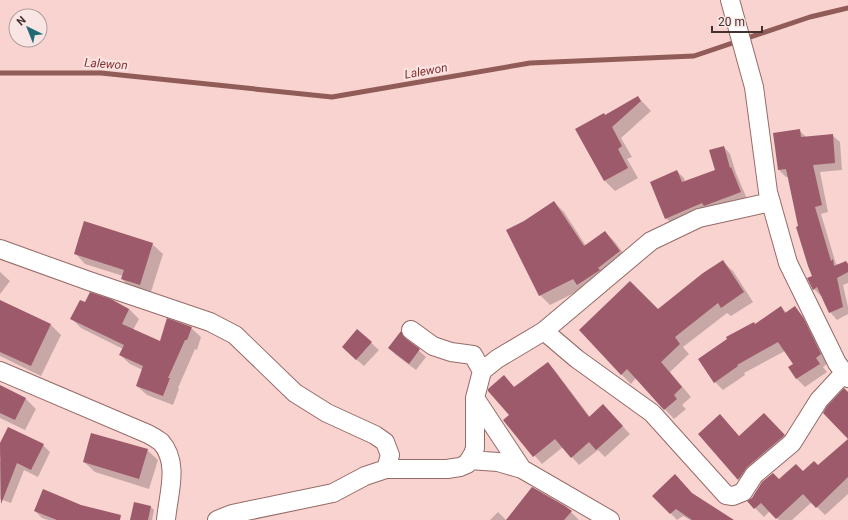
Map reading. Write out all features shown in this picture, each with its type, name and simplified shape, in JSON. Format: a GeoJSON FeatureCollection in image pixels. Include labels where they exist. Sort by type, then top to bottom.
{"type":"FeatureCollection","features":[{"type":"Feature","properties":{"kind":"street"},"geometry":{"type":"LineString","coordinates":[[544,331],[577,359],[652,413],[726,495],[733,496],[743,492],[754,475],[792,444],[819,400],[846,376],[837,363],[788,263],[768,192],[754,87],[730,0]]}},
{"type":"Feature","properties":{"kind":"street"},"geometry":{"type":"LineString","coordinates":[[217,520],[232,514],[333,493],[365,476],[386,468],[460,468],[469,460],[475,448],[475,398],[482,371],[497,359],[544,331],[651,241],[699,218],[771,202]]}},
{"type":"Feature","properties":{"kind":"street"},"geometry":{"type":"LineString","coordinates":[[0,249],[88,282],[210,322],[235,335],[295,393],[327,413],[375,435],[385,442],[390,455],[386,468]]}},
{"type":"Feature","properties":{"kind":"street"},"geometry":{"type":"LineString","coordinates":[[411,330],[433,346],[451,352],[473,355],[482,371]]}},
{"type":"Feature","properties":{"kind":"street"},"geometry":{"type":"LineString","coordinates":[[0,371],[148,434],[160,442],[168,454],[171,466],[171,485],[166,520]]}},
{"type":"Feature","properties":{"kind":"street"},"geometry":{"type":"LineString","coordinates":[[475,398],[522,469]]}},
{"type":"Feature","properties":{"kind":"street"},"geometry":{"type":"LineString","coordinates":[[469,460],[498,462],[522,469],[610,520]]}},
{"type":"Feature","properties":{"kind":"building"},"geometry":{"type":"Polygon","coordinates":[[[638,96],[641,101],[612,127],[622,146],[618,149],[628,168],[604,181],[575,129],[604,113],[605,115],[638,96]]]}},
{"type":"Feature","properties":{"kind":"building"},"geometry":{"type":"Polygon","coordinates":[[[800,129],[801,137],[833,134],[835,163],[813,165],[822,205],[815,207],[831,261],[833,259],[834,266],[846,261],[848,264],[848,272],[837,278],[843,307],[829,313],[817,287],[813,290],[807,278],[812,276],[796,227],[798,226],[786,169],[778,170],[773,133],[800,129]]]}},
{"type":"Feature","properties":{"kind":"building"},"geometry":{"type":"Polygon","coordinates":[[[724,146],[730,168],[731,167],[741,192],[704,206],[702,203],[665,219],[650,182],[677,170],[682,182],[715,170],[709,150],[724,146]]]}},
{"type":"Feature","properties":{"kind":"building"},"geometry":{"type":"Polygon","coordinates":[[[554,201],[584,246],[605,231],[620,251],[598,268],[600,270],[577,285],[573,279],[539,296],[506,230],[524,221],[554,201]]]}},
{"type":"Feature","properties":{"kind":"building"},"geometry":{"type":"Polygon","coordinates":[[[84,221],[153,243],[140,285],[121,279],[124,270],[74,254],[84,221]]]}},
{"type":"Feature","properties":{"kind":"building"},"geometry":{"type":"Polygon","coordinates":[[[723,260],[744,292],[721,308],[718,303],[675,337],[680,344],[661,362],[682,387],[674,395],[677,399],[664,410],[627,369],[621,375],[579,330],[630,281],[658,309],[703,273],[723,260]]]}},
{"type":"Feature","properties":{"kind":"building"},"geometry":{"type":"Polygon","coordinates":[[[90,292],[111,299],[129,309],[122,324],[160,341],[167,318],[192,327],[168,378],[170,378],[163,396],[136,386],[143,366],[119,355],[124,345],[70,319],[80,300],[85,302],[90,292]]]}},
{"type":"Feature","properties":{"kind":"building"},"geometry":{"type":"Polygon","coordinates":[[[0,300],[51,324],[31,366],[0,352],[0,300]]]}},
{"type":"Feature","properties":{"kind":"building"},"geometry":{"type":"Polygon","coordinates":[[[781,306],[785,313],[795,306],[804,319],[821,354],[816,358],[820,364],[796,379],[788,367],[793,364],[778,342],[737,365],[738,366],[714,383],[698,359],[727,339],[726,337],[754,322],[755,324],[781,306]]]}},
{"type":"Feature","properties":{"kind":"building"},"geometry":{"type":"Polygon","coordinates":[[[357,329],[372,342],[356,360],[342,347],[357,329]]]}},
{"type":"Feature","properties":{"kind":"building"},"geometry":{"type":"Polygon","coordinates":[[[401,331],[405,338],[420,349],[409,364],[388,348],[401,331]]]}},
{"type":"Feature","properties":{"kind":"building"},"geometry":{"type":"Polygon","coordinates":[[[548,362],[589,417],[603,404],[623,426],[596,450],[589,442],[571,458],[555,439],[533,457],[503,420],[509,415],[488,391],[488,389],[504,375],[514,387],[548,362]]]}},
{"type":"Feature","properties":{"kind":"building"},"geometry":{"type":"Polygon","coordinates":[[[0,385],[26,398],[15,420],[0,413],[0,385]]]}},
{"type":"Feature","properties":{"kind":"building"},"geometry":{"type":"Polygon","coordinates":[[[844,388],[848,392],[848,439],[823,413],[827,406],[844,388]]]}},
{"type":"Feature","properties":{"kind":"building"},"geometry":{"type":"Polygon","coordinates":[[[764,413],[785,435],[747,467],[738,480],[698,434],[720,414],[739,436],[764,413]]]}},
{"type":"Feature","properties":{"kind":"building"},"geometry":{"type":"Polygon","coordinates":[[[8,427],[44,444],[31,470],[17,463],[1,504],[0,443],[8,427]]]}},
{"type":"Feature","properties":{"kind":"building"},"geometry":{"type":"Polygon","coordinates":[[[91,433],[148,449],[139,479],[83,462],[91,433]]]}},
{"type":"Feature","properties":{"kind":"building"},"geometry":{"type":"Polygon","coordinates":[[[848,439],[848,477],[816,508],[803,494],[776,519],[761,503],[754,509],[747,501],[752,498],[762,482],[773,473],[779,479],[796,464],[803,471],[814,461],[818,465],[848,439]]]}},
{"type":"Feature","properties":{"kind":"building"},"geometry":{"type":"Polygon","coordinates":[[[675,474],[692,493],[734,520],[692,520],[676,509],[670,514],[652,496],[675,474]]]}},
{"type":"Feature","properties":{"kind":"building"},"geometry":{"type":"Polygon","coordinates":[[[532,487],[572,511],[564,520],[506,520],[532,487]]]}},
{"type":"Feature","properties":{"kind":"building"},"geometry":{"type":"Polygon","coordinates":[[[43,489],[81,505],[121,515],[120,520],[57,520],[34,511],[43,489]]]}},
{"type":"Feature","properties":{"kind":"building"},"geometry":{"type":"Polygon","coordinates":[[[134,502],[151,506],[148,520],[130,520],[134,502]]]}},
{"type":"Feature","properties":{"kind":"waterway","name":"Lalewon"},"geometry":{"type":"LineString","coordinates":[[0,73],[101,73],[332,97],[530,63],[694,56],[810,17],[848,8]]}}]}
